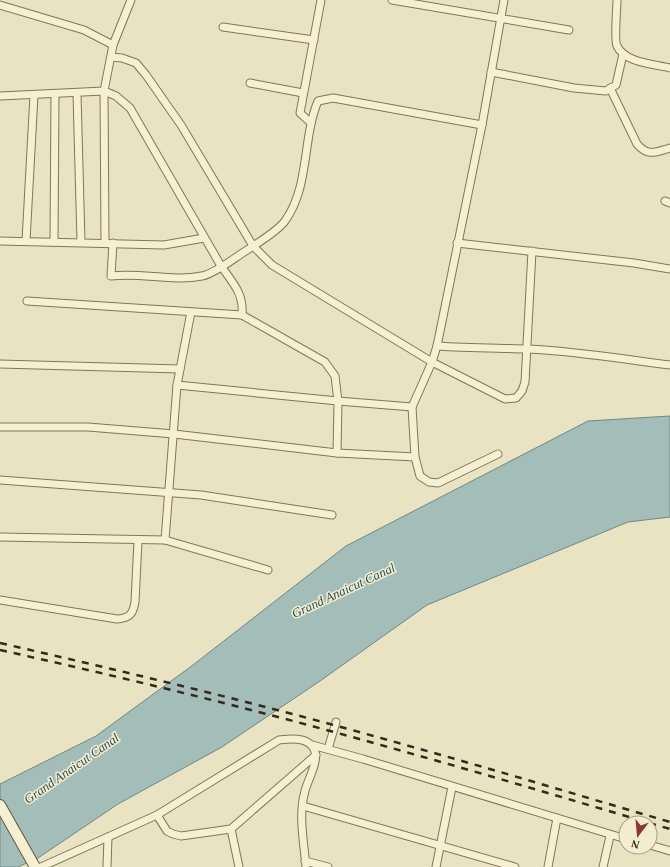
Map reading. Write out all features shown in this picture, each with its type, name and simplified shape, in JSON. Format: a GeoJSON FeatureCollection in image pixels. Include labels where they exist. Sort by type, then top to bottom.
{"type":"FeatureCollection","features":[{"type":"Feature","properties":{"kind":"street"},"geometry":{"type":"LineString","coordinates":[[131,0],[113,45],[104,91],[111,276],[204,276],[253,246],[285,221],[294,203],[304,168],[312,114],[318,101],[333,98],[482,125]]}},
{"type":"Feature","properties":{"kind":"street"},"geometry":{"type":"LineString","coordinates":[[311,123],[300,113],[321,0]]}},
{"type":"Feature","properties":{"kind":"street"},"geometry":{"type":"LineString","coordinates":[[392,0],[569,30]]}},
{"type":"Feature","properties":{"kind":"street"},"geometry":{"type":"LineString","coordinates":[[498,454],[438,483],[429,482],[420,476],[415,458],[412,407],[432,362],[436,346],[482,125],[504,0]]}},
{"type":"Feature","properties":{"kind":"street"},"geometry":{"type":"LineString","coordinates":[[617,0],[616,45],[623,54],[636,60],[670,68]]}},
{"type":"Feature","properties":{"kind":"street"},"geometry":{"type":"LineString","coordinates":[[0,5],[84,30],[113,45]]}},
{"type":"Feature","properties":{"kind":"street"},"geometry":{"type":"LineString","coordinates":[[223,27],[314,40]]}},
{"type":"Feature","properties":{"kind":"street"},"geometry":{"type":"LineString","coordinates":[[491,72],[574,88],[606,91],[616,85],[623,54]]}},
{"type":"Feature","properties":{"kind":"street"},"geometry":{"type":"LineString","coordinates":[[111,57],[122,58],[136,63],[146,75],[181,125],[253,246],[272,265],[432,362],[505,399],[516,398],[522,391],[525,382],[528,349],[532,251]]}},
{"type":"Feature","properties":{"kind":"street"},"geometry":{"type":"LineString","coordinates":[[250,83],[304,93]]}},
{"type":"Feature","properties":{"kind":"street"},"geometry":{"type":"LineString","coordinates":[[610,88],[637,144],[643,151],[647,153],[670,148]]}},
{"type":"Feature","properties":{"kind":"street"},"geometry":{"type":"LineString","coordinates":[[0,96],[77,94],[104,91],[116,96],[130,108],[204,238],[221,266],[239,291],[243,305],[242,315]]}},
{"type":"Feature","properties":{"kind":"street"},"geometry":{"type":"LineString","coordinates":[[26,241],[34,94]]}},
{"type":"Feature","properties":{"kind":"street"},"geometry":{"type":"LineString","coordinates":[[54,94],[54,242]]}},
{"type":"Feature","properties":{"kind":"street"},"geometry":{"type":"LineString","coordinates":[[77,94],[81,242]]}},
{"type":"Feature","properties":{"kind":"street"},"geometry":{"type":"LineString","coordinates":[[0,240],[164,245],[204,238]]}},
{"type":"Feature","properties":{"kind":"street"},"geometry":{"type":"LineString","coordinates":[[457,243],[634,263],[670,269]]}},
{"type":"Feature","properties":{"kind":"street"},"geometry":{"type":"LineString","coordinates":[[27,301],[242,315],[325,362],[335,376],[338,401],[337,453]]}},
{"type":"Feature","properties":{"kind":"street"},"geometry":{"type":"LineString","coordinates":[[165,540],[170,492],[177,385],[191,312]]}},
{"type":"Feature","properties":{"kind":"street"},"geometry":{"type":"LineString","coordinates":[[436,346],[488,349],[528,349],[577,353],[670,365]]}},
{"type":"Feature","properties":{"kind":"street"},"geometry":{"type":"LineString","coordinates":[[0,364],[180,369]]}},
{"type":"Feature","properties":{"kind":"street"},"geometry":{"type":"LineString","coordinates":[[177,385],[412,407]]}},
{"type":"Feature","properties":{"kind":"street"},"geometry":{"type":"LineString","coordinates":[[0,427],[88,427],[174,434],[337,453],[415,458]]}},
{"type":"Feature","properties":{"kind":"street"},"geometry":{"type":"LineString","coordinates":[[0,480],[201,495],[332,515]]}},
{"type":"Feature","properties":{"kind":"street"},"geometry":{"type":"LineString","coordinates":[[0,537],[104,538],[138,541],[165,540],[268,570]]}},
{"type":"Feature","properties":{"kind":"street"},"geometry":{"type":"LineString","coordinates":[[0,600],[117,619],[127,618],[133,612],[138,541]]}},
{"type":"Feature","properties":{"kind":"street"},"geometry":{"type":"LineString","coordinates":[[328,749],[336,722]]}},
{"type":"Feature","properties":{"kind":"street"},"geometry":{"type":"LineString","coordinates":[[0,805],[34,866],[157,816],[279,740],[305,740],[312,745],[618,838]]}},
{"type":"Feature","properties":{"kind":"street"},"geometry":{"type":"LineString","coordinates":[[312,745],[316,756],[304,792],[303,806],[305,864],[328,867]]}},
{"type":"Feature","properties":{"kind":"street"},"geometry":{"type":"LineString","coordinates":[[157,816],[167,831],[181,836],[231,829],[316,756]]}},
{"type":"Feature","properties":{"kind":"street"},"geometry":{"type":"LineString","coordinates":[[436,867],[439,845],[452,787]]}},
{"type":"Feature","properties":{"kind":"street"},"geometry":{"type":"LineString","coordinates":[[303,806],[515,867]]}},
{"type":"Feature","properties":{"kind":"street"},"geometry":{"type":"LineString","coordinates":[[548,867],[557,818]]}},
{"type":"Feature","properties":{"kind":"street"},"geometry":{"type":"LineString","coordinates":[[231,829],[239,867]]}},
{"type":"Feature","properties":{"kind":"street"},"geometry":{"type":"LineString","coordinates":[[603,867],[610,836]]}},
{"type":"Feature","properties":{"kind":"street"},"geometry":{"type":"LineString","coordinates":[[107,867],[108,837]]}},
{"type":"Feature","properties":{"kind":"street"},"geometry":{"type":"LineString","coordinates":[[658,847],[670,851]]}},
{"type":"Feature","properties":{"kind":"water","name":"Grand Anaicut Canal"},"geometry":{"type":"Polygon","coordinates":[[[670,416],[670,517],[628,522],[427,605],[320,681],[222,747],[118,804],[38,858],[18,867],[0,867],[0,784],[96,736],[193,665],[346,546],[588,421],[670,416]]]}},
{"type":"Feature","properties":{"kind":"railway"},"geometry":{"type":"LineString","coordinates":[[0,643],[151,679],[352,730],[670,822]]}},
{"type":"Feature","properties":{"kind":"railway"},"geometry":{"type":"LineString","coordinates":[[0,650],[151,685],[302,723],[670,829]]}}]}
